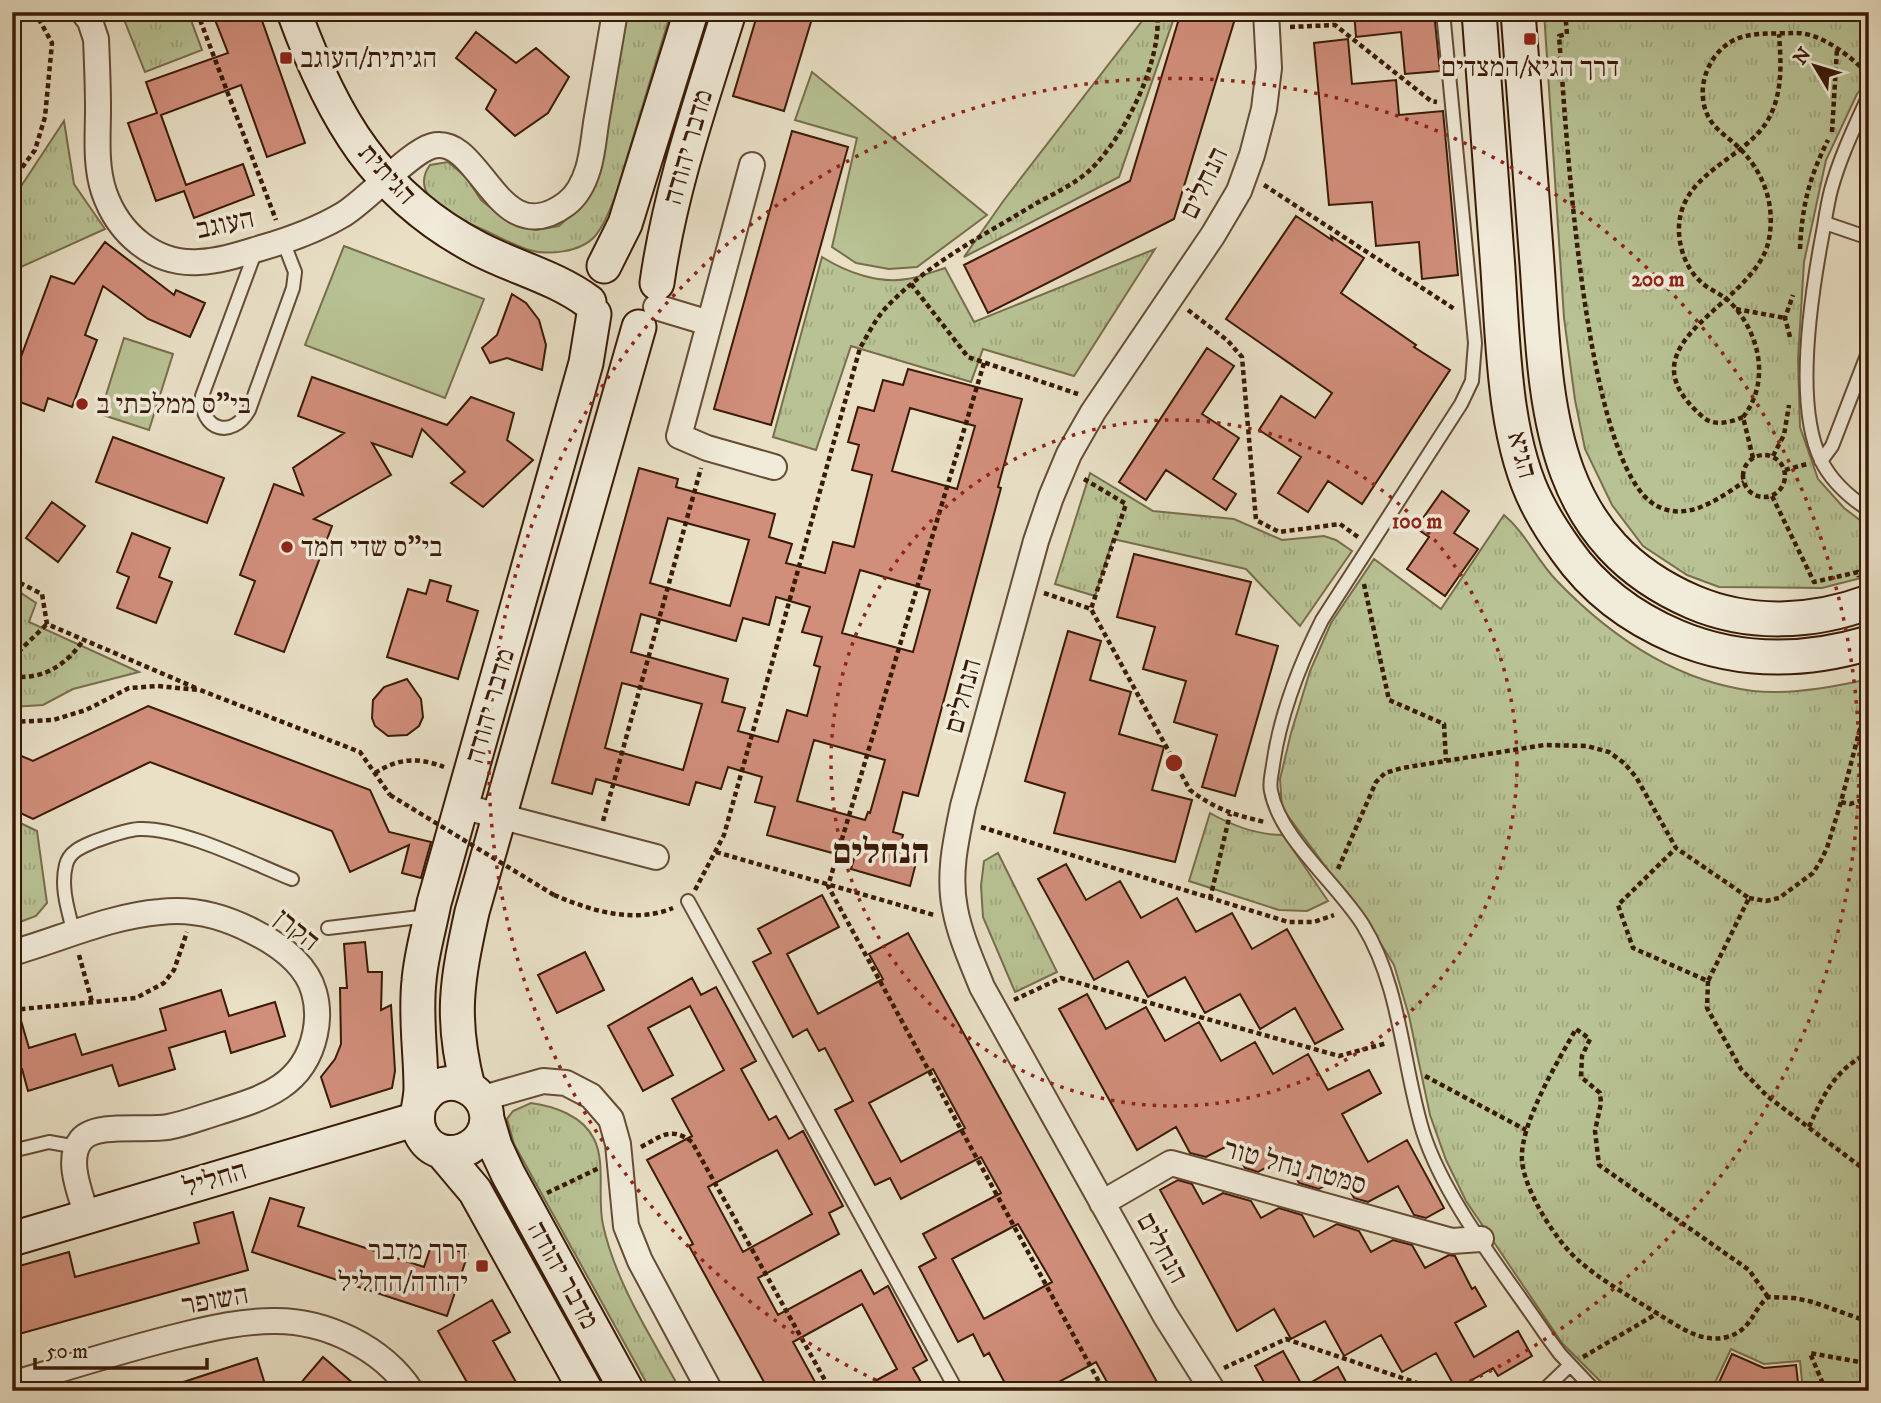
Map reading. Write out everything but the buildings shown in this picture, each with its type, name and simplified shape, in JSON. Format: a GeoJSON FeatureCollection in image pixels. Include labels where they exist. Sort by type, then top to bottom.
{"type":"FeatureCollection","features":[{"type":"Feature","properties":{"kind":"street","name":"העוגב"},"geometry":{"type":"LineString","coordinates":[[83,12],[90,21],[96,39],[98,164],[104,191],[121,225],[136,242],[175,261],[196,263],[256,250],[324,225],[345,214],[422,150],[435,145],[460,153],[507,207],[522,214],[538,216],[566,204],[575,196],[588,168],[615,12]]}},
{"type":"Feature","properties":{"kind":"street","name":"הגיתית"},"geometry":{"type":"LineString","coordinates":[[294,12],[324,87],[344,125],[387,180],[427,218],[455,236],[509,263],[571,289],[596,289]]}},
{"type":"Feature","properties":{"kind":"street","name":"מדבר יהודה"},"geometry":{"type":"LineString","coordinates":[[419,1110],[421,1067],[417,1033],[418,990],[432,915],[586,363],[596,289],[625,224],[691,12]]}},
{"type":"Feature","properties":{"kind":"street","name":"מדבר יהודה"},"geometry":{"type":"LineString","coordinates":[[627,1391],[495,1146],[456,1030],[458,984],[472,912],[651,306],[678,174],[729,12]]}},
{"type":"Feature","properties":{"kind":"street","name":"הגיא"},"geometry":{"type":"LineString","coordinates":[[1479,12],[1508,393],[1523,468],[1537,504],[1553,532],[1574,562],[1617,604],[1639,619],[1691,643],[1721,652],[1781,659],[1839,652],[1869,643]]}},
{"type":"Feature","properties":{"kind":"street","name":"הגיא"},"geometry":{"type":"LineString","coordinates":[[1518,12],[1546,388],[1560,456],[1572,487],[1586,511],[1605,538],[1641,574],[1704,607],[1730,614],[1780,620],[1831,614],[1869,602]]}},
{"type":"Feature","properties":{"kind":"street","name":"הנחלים"},"geometry":{"type":"LineString","coordinates":[[1209,1384],[1166,1315],[994,1010],[969,954],[955,910],[952,877],[954,845],[960,820],[1051,497],[1063,467],[1100,401],[1213,235],[1239,191],[1264,109],[1269,68],[1267,20]]}},
{"type":"Feature","properties":{"kind":"street"},"geometry":{"type":"LineString","coordinates":[[752,166],[679,436],[707,448],[774,467]]}},
{"type":"Feature","properties":{"kind":"street"},"geometry":{"type":"LineString","coordinates":[[615,261],[639,263],[649,271],[651,306],[627,330],[615,329],[602,323],[596,289],[615,261]]}},
{"type":"Feature","properties":{"kind":"street"},"geometry":{"type":"LineString","coordinates":[[651,306],[709,323]]}},
{"type":"Feature","properties":{"kind":"street"},"geometry":{"type":"LineString","coordinates":[[466,791],[499,816],[656,857]]}},
{"type":"Feature","properties":{"kind":"street","name":"הקרן"},"geometry":{"type":"LineString","coordinates":[[12,953],[147,913],[193,911],[219,917],[276,944],[304,971],[313,989],[317,1005],[316,1029],[307,1060],[296,1075],[261,1098],[167,1128],[97,1130],[88,1134],[77,1147]]}},
{"type":"Feature","properties":{"kind":"street"},"geometry":{"type":"LineString","coordinates":[[478,1102],[543,1082],[566,1083],[591,1096],[611,1118],[619,1159],[626,1226],[640,1261],[710,1391]]}},
{"type":"Feature","properties":{"kind":"street"},"geometry":{"type":"LineString","coordinates":[[456,1083],[478,1102],[484,1131],[477,1143],[467,1150],[443,1153],[430,1146],[422,1137],[419,1110],[433,1089],[456,1083]]}},
{"type":"Feature","properties":{"kind":"street","name":"החליל"},"geometry":{"type":"LineString","coordinates":[[12,1239],[419,1110]]}},
{"type":"Feature","properties":{"kind":"street"},"geometry":{"type":"LineString","coordinates":[[77,1147],[74,1163],[88,1216]]}},
{"type":"Feature","properties":{"kind":"street","name":"מדבר יהודה"},"geometry":{"type":"LineString","coordinates":[[443,1153],[475,1191],[586,1391]]}},
{"type":"Feature","properties":{"kind":"street","name":"סמטת נחל טור"},"geometry":{"type":"LineString","coordinates":[[1102,1203],[1171,1163],[1452,1241],[1481,1239]]}},
{"type":"Feature","properties":{"kind":"street","name":"השופר"},"geometry":{"type":"LineString","coordinates":[[12,1384],[158,1341],[223,1326],[273,1321],[305,1324],[336,1332],[388,1364],[411,1391]]}},
{"type":"Feature","properties":{"kind":"lane"},"geometry":{"type":"LineString","coordinates":[[1443,12],[1475,343],[1472,382],[1461,404],[1322,620],[1303,659],[1288,701],[1270,788],[1277,814],[1362,924],[1382,964],[1403,1039],[1423,1130],[1435,1163],[1458,1205],[1546,1335],[1595,1391]]}},
{"type":"Feature","properties":{"kind":"lane"},"geometry":{"type":"LineString","coordinates":[[1869,95],[1831,191],[1815,276],[1807,353],[1809,410],[1814,443],[1821,461],[1832,479],[1869,510]]}},
{"type":"Feature","properties":{"kind":"lane"},"geometry":{"type":"LineString","coordinates":[[1825,223],[1869,238]]}},
{"type":"Feature","properties":{"kind":"lane"},"geometry":{"type":"LineString","coordinates":[[256,250],[202,396],[201,411],[207,420],[226,428],[235,427],[244,420],[250,410],[293,288],[295,272],[283,241]]}},
{"type":"Feature","properties":{"kind":"lane"},"geometry":{"type":"LineString","coordinates":[[1821,461],[1832,446],[1869,350]]}},
{"type":"Feature","properties":{"kind":"lane"},"geometry":{"type":"LineString","coordinates":[[74,934],[64,889],[66,864],[75,849],[107,836],[139,829],[167,833],[206,843],[292,879]]}},
{"type":"Feature","properties":{"kind":"lane"},"geometry":{"type":"LineString","coordinates":[[688,901],[957,1391]]}},
{"type":"Feature","properties":{"kind":"lane"},"geometry":{"type":"LineString","coordinates":[[328,928],[432,915]]}},
{"type":"Feature","properties":{"kind":"lane"},"geometry":{"type":"LineString","coordinates":[[12,1152],[49,1142],[77,1147]]}},
{"type":"Feature","properties":{"kind":"lane"},"geometry":{"type":"LineString","coordinates":[[1543,1391],[1570,1365]]}},
{"type":"Feature","properties":{"kind":"path"},"geometry":{"type":"LineString","coordinates":[[12,181],[34,150],[45,117],[52,43],[35,12]]}},
{"type":"Feature","properties":{"kind":"path"},"geometry":{"type":"LineString","coordinates":[[197,12],[283,241]]}},
{"type":"Feature","properties":{"kind":"path"},"geometry":{"type":"LineString","coordinates":[[47,624],[200,690],[360,752],[390,795],[554,895],[612,914],[656,915],[688,901],[724,835],[860,348],[881,313],[911,284],[1089,171],[1115,141],[1144,86],[1159,27],[1157,12]]}},
{"type":"Feature","properties":{"kind":"path"},"geometry":{"type":"LineString","coordinates":[[1565,12],[1567,34],[1559,36],[1583,301],[1595,365],[1624,467],[1634,486],[1647,500],[1677,512],[1711,504],[1744,482]]}},
{"type":"Feature","properties":{"kind":"path"},"geometry":{"type":"LineString","coordinates":[[1267,20],[1335,25],[1431,101],[1452,103]]}},
{"type":"Feature","properties":{"kind":"path"},"geometry":{"type":"LineString","coordinates":[[1779,34],[1780,81],[1768,120],[1740,149],[1700,181],[1682,210],[1679,226],[1681,248],[1687,263],[1698,280],[1728,300],[1735,309],[1752,339],[1761,370],[1760,384],[1753,404],[1743,417],[1731,422],[1706,421],[1687,404],[1677,387],[1674,373],[1676,356],[1688,334],[1728,300],[1759,262],[1769,243],[1772,216],[1763,182],[1751,160],[1740,149],[1717,129],[1708,116],[1704,80],[1708,65],[1718,52],[1734,40],[1752,36],[1779,34],[1800,33],[1849,56],[1869,75]]}},
{"type":"Feature","properties":{"kind":"path"},"geometry":{"type":"LineString","coordinates":[[1245,174],[1473,321]]}},
{"type":"Feature","properties":{"kind":"path"},"geometry":{"type":"LineString","coordinates":[[911,284],[968,357],[1100,401]]}},
{"type":"Feature","properties":{"kind":"path"},"geometry":{"type":"LineString","coordinates":[[1171,297],[1227,340],[1242,357],[1256,520],[1279,532],[1340,524],[1370,545]]}},
{"type":"Feature","properties":{"kind":"path"},"geometry":{"type":"LineString","coordinates":[[1735,309],[1785,318]]}},
{"type":"Feature","properties":{"kind":"path"},"geometry":{"type":"LineString","coordinates":[[984,363],[828,886],[1104,1391]]}},
{"type":"Feature","properties":{"kind":"path"},"geometry":{"type":"LineString","coordinates":[[1743,417],[1752,458]]}},
{"type":"Feature","properties":{"kind":"path"},"geometry":{"type":"LineString","coordinates":[[597,842],[707,448]]}},
{"type":"Feature","properties":{"kind":"path"},"geometry":{"type":"LineString","coordinates":[[1766,454],[1773,456],[1783,466],[1786,480],[1772,496],[1758,496],[1747,488],[1744,468],[1752,458],[1766,454]]}},
{"type":"Feature","properties":{"kind":"path"},"geometry":{"type":"LineString","coordinates":[[1063,467],[1126,504],[1091,610]]}},
{"type":"Feature","properties":{"kind":"path"},"geometry":{"type":"LineString","coordinates":[[1772,496],[1814,582]]}},
{"type":"Feature","properties":{"kind":"path"},"geometry":{"type":"LineString","coordinates":[[1360,561],[1389,701],[1444,724],[1446,761]]}},
{"type":"Feature","properties":{"kind":"path"},"geometry":{"type":"LineString","coordinates":[[12,579],[42,594],[47,624]]}},
{"type":"Feature","properties":{"kind":"path"},"geometry":{"type":"LineString","coordinates":[[1024,586],[1091,610],[1190,790],[1207,803],[1230,814],[1271,823],[1281,820]]}},
{"type":"Feature","properties":{"kind":"path"},"geometry":{"type":"LineString","coordinates":[[12,658],[47,624]]}},
{"type":"Feature","properties":{"kind":"path"},"geometry":{"type":"LineString","coordinates":[[12,676],[31,677],[47,672],[73,656],[83,640]]}},
{"type":"Feature","properties":{"kind":"path"},"geometry":{"type":"LineString","coordinates":[[12,722],[53,720],[86,710],[129,688],[157,686],[200,690]]}},
{"type":"Feature","properties":{"kind":"path"},"geometry":{"type":"LineString","coordinates":[[1331,884],[1376,782],[1385,774],[1402,768],[1544,745],[1587,746],[1609,752],[1625,763],[1636,777],[1676,848],[1749,898],[1766,901],[1779,898],[1813,873],[1827,848],[1869,694]]}},
{"type":"Feature","properties":{"kind":"path"},"geometry":{"type":"LineString","coordinates":[[375,773],[391,763],[411,760],[430,762],[466,791]]}},
{"type":"Feature","properties":{"kind":"path"},"geometry":{"type":"LineString","coordinates":[[1841,802],[1850,803],[1869,798]]}},
{"type":"Feature","properties":{"kind":"path"},"geometry":{"type":"LineString","coordinates":[[1210,899],[1230,814]]}},
{"type":"Feature","properties":{"kind":"path"},"geometry":{"type":"LineString","coordinates":[[960,820],[1288,922],[1314,922],[1351,909]]}},
{"type":"Feature","properties":{"kind":"path"},"geometry":{"type":"LineString","coordinates":[[1676,848],[1618,905],[1633,948],[1708,981]]}},
{"type":"Feature","properties":{"kind":"path"},"geometry":{"type":"LineString","coordinates":[[716,852],[959,922]]}},
{"type":"Feature","properties":{"kind":"path"},"geometry":{"type":"LineString","coordinates":[[1749,898],[1708,981],[1707,1008],[1741,1069],[1767,1096],[1869,1173]]}},
{"type":"Feature","properties":{"kind":"path"},"geometry":{"type":"LineString","coordinates":[[12,1010],[136,999],[164,983],[174,970],[193,911]]}},
{"type":"Feature","properties":{"kind":"path"},"geometry":{"type":"LineString","coordinates":[[74,934],[92,1002]]}},
{"type":"Feature","properties":{"kind":"path"},"geometry":{"type":"LineString","coordinates":[[994,1010],[1061,978],[1339,1056],[1403,1039]]}},
{"type":"Feature","properties":{"kind":"path"},"geometry":{"type":"LineString","coordinates":[[1768,1297],[1749,1270],[1599,1165],[1595,1131],[1601,1103],[1600,1093],[1581,1077],[1582,1056],[1590,1039],[1576,1029],[1524,1135],[1522,1160],[1528,1188],[1546,1220],[1578,1260],[1611,1285],[1705,1339],[1727,1337],[1744,1330],[1760,1304],[1768,1297],[1813,1302],[1868,1322],[1865,1363],[1810,1353],[1826,1391]]}},
{"type":"Feature","properties":{"kind":"path"},"geometry":{"type":"LineString","coordinates":[[1809,1127],[1827,1088],[1839,1073],[1856,1059],[1869,1053]]}},
{"type":"Feature","properties":{"kind":"path"},"geometry":{"type":"LineString","coordinates":[[1410,1072],[1434,1080],[1526,1130]]}},
{"type":"Feature","properties":{"kind":"path"},"geometry":{"type":"LineString","coordinates":[[524,1203],[619,1159],[668,1132],[682,1134],[692,1142],[831,1391]]}},
{"type":"Feature","properties":{"kind":"path"},"geometry":{"type":"LineString","coordinates":[[1570,1365],[1658,1314]]}},
{"type":"Feature","properties":{"kind":"path"},"geometry":{"type":"LineString","coordinates":[[1209,1384],[1286,1339],[1441,1391]]}},
{"type":"Feature","properties":{"kind":"green space"},"geometry":{"type":"Polygon","coordinates":[[[121,12],[188,12],[202,50],[145,72],[121,12]]]}},
{"type":"Feature","properties":{"kind":"green space"},"geometry":{"type":"Polygon","coordinates":[[[628,12],[671,12],[615,197],[605,222],[590,241],[563,251],[526,249],[465,221],[441,208],[431,199],[425,186],[427,169],[430,165],[448,162],[466,177],[481,200],[517,226],[536,230],[559,226],[577,209],[593,185],[628,12]]]}},
{"type":"Feature","properties":{"kind":"green space"},"geometry":{"type":"Polygon","coordinates":[[[1149,12],[1176,12],[1119,177],[964,257],[1004,200],[1149,12]]]}},
{"type":"Feature","properties":{"kind":"green space"},"geometry":{"type":"Polygon","coordinates":[[[1544,12],[1869,12],[1869,79],[1857,94],[1826,160],[1804,262],[1798,359],[1800,427],[1818,479],[1844,508],[1869,527],[1869,576],[1822,588],[1719,587],[1687,575],[1643,546],[1612,505],[1585,449],[1575,400],[1564,318],[1544,12]]]}},
{"type":"Feature","properties":{"kind":"green space"},"geometry":{"type":"Polygon","coordinates":[[[812,72],[987,215],[917,267],[889,269],[856,263],[832,247],[857,138],[795,120],[812,72]]]}},
{"type":"Feature","properties":{"kind":"green space"},"geometry":{"type":"Polygon","coordinates":[[[64,121],[74,184],[105,229],[12,271],[12,200],[64,121]]]}},
{"type":"Feature","properties":{"kind":"green space"},"geometry":{"type":"Polygon","coordinates":[[[344,246],[484,299],[445,398],[305,345],[344,246]]]}},
{"type":"Feature","properties":{"kind":"green space"},"geometry":{"type":"Polygon","coordinates":[[[1155,249],[1074,376],[983,349],[971,382],[851,346],[816,450],[773,437],[822,257],[852,272],[885,280],[912,278],[945,268],[974,322],[1155,249]]]}},
{"type":"Feature","properties":{"kind":"green space"},"geometry":{"type":"Polygon","coordinates":[[[124,338],[173,354],[149,430],[100,414],[124,338]]]}},
{"type":"Feature","properties":{"kind":"green space"},"geometry":{"type":"Polygon","coordinates":[[[1090,473],[1153,511],[1234,519],[1282,540],[1324,536],[1336,540],[1352,551],[1300,626],[1246,569],[1113,539],[1095,596],[1055,584],[1090,473]]]}},
{"type":"Feature","properties":{"kind":"green space"},"geometry":{"type":"Polygon","coordinates":[[[1504,515],[1519,530],[1550,573],[1577,601],[1622,637],[1671,666],[1724,686],[1767,692],[1811,690],[1869,679],[1869,1391],[1803,1391],[1800,1361],[1764,1364],[1731,1349],[1711,1391],[1610,1391],[1562,1343],[1466,1201],[1446,1160],[1430,1115],[1409,1016],[1394,965],[1369,925],[1282,808],[1280,779],[1310,671],[1331,623],[1374,559],[1441,609],[1504,515]]]}},
{"type":"Feature","properties":{"kind":"green space"},"geometry":{"type":"Polygon","coordinates":[[[12,587],[36,603],[29,622],[139,672],[73,689],[43,705],[12,707],[12,587]]]}},
{"type":"Feature","properties":{"kind":"green space"},"geometry":{"type":"Polygon","coordinates":[[[1210,813],[1245,829],[1283,835],[1328,901],[1307,911],[1279,910],[1189,881],[1210,813]]]}},
{"type":"Feature","properties":{"kind":"green space"},"geometry":{"type":"Polygon","coordinates":[[[12,819],[37,831],[47,903],[36,916],[12,925],[12,819]]]}},
{"type":"Feature","properties":{"kind":"green space"},"geometry":{"type":"Polygon","coordinates":[[[998,853],[1057,972],[1015,992],[983,917],[981,886],[984,861],[998,853]]]}},
{"type":"Feature","properties":{"kind":"green space"},"geometry":{"type":"Polygon","coordinates":[[[531,1103],[575,1118],[594,1139],[600,1158],[601,1215],[609,1247],[636,1310],[681,1391],[651,1391],[514,1144],[507,1119],[513,1111],[531,1103]]]}},
{"type":"Feature","properties":{"kind":"place","name":"דרך הגיא/המצדים"},"geometry":{"type":"Point","coordinates":[1530,39]}},
{"type":"Feature","properties":{"kind":"place","name":"הגיתית/העוגב"},"geometry":{"type":"Point","coordinates":[286,58]}},
{"type":"Feature","properties":{"kind":"place","name":"בי\"ס ממלכתי ב"},"geometry":{"type":"Point","coordinates":[82,404]}},
{"type":"Feature","properties":{"kind":"place","name":"בי\"ס שדי חמד"},"geometry":{"type":"Point","coordinates":[287,547]}},
{"type":"Feature","properties":{"kind":"place","name":"דרך מדבר יהודה/החליל"},"geometry":{"type":"Point","coordinates":[482,1266]}},
{"type":"Feature","properties":{"kind":"district","name":"הנחלים"},"geometry":{"type":"Point","coordinates":[881,853]}}]}
